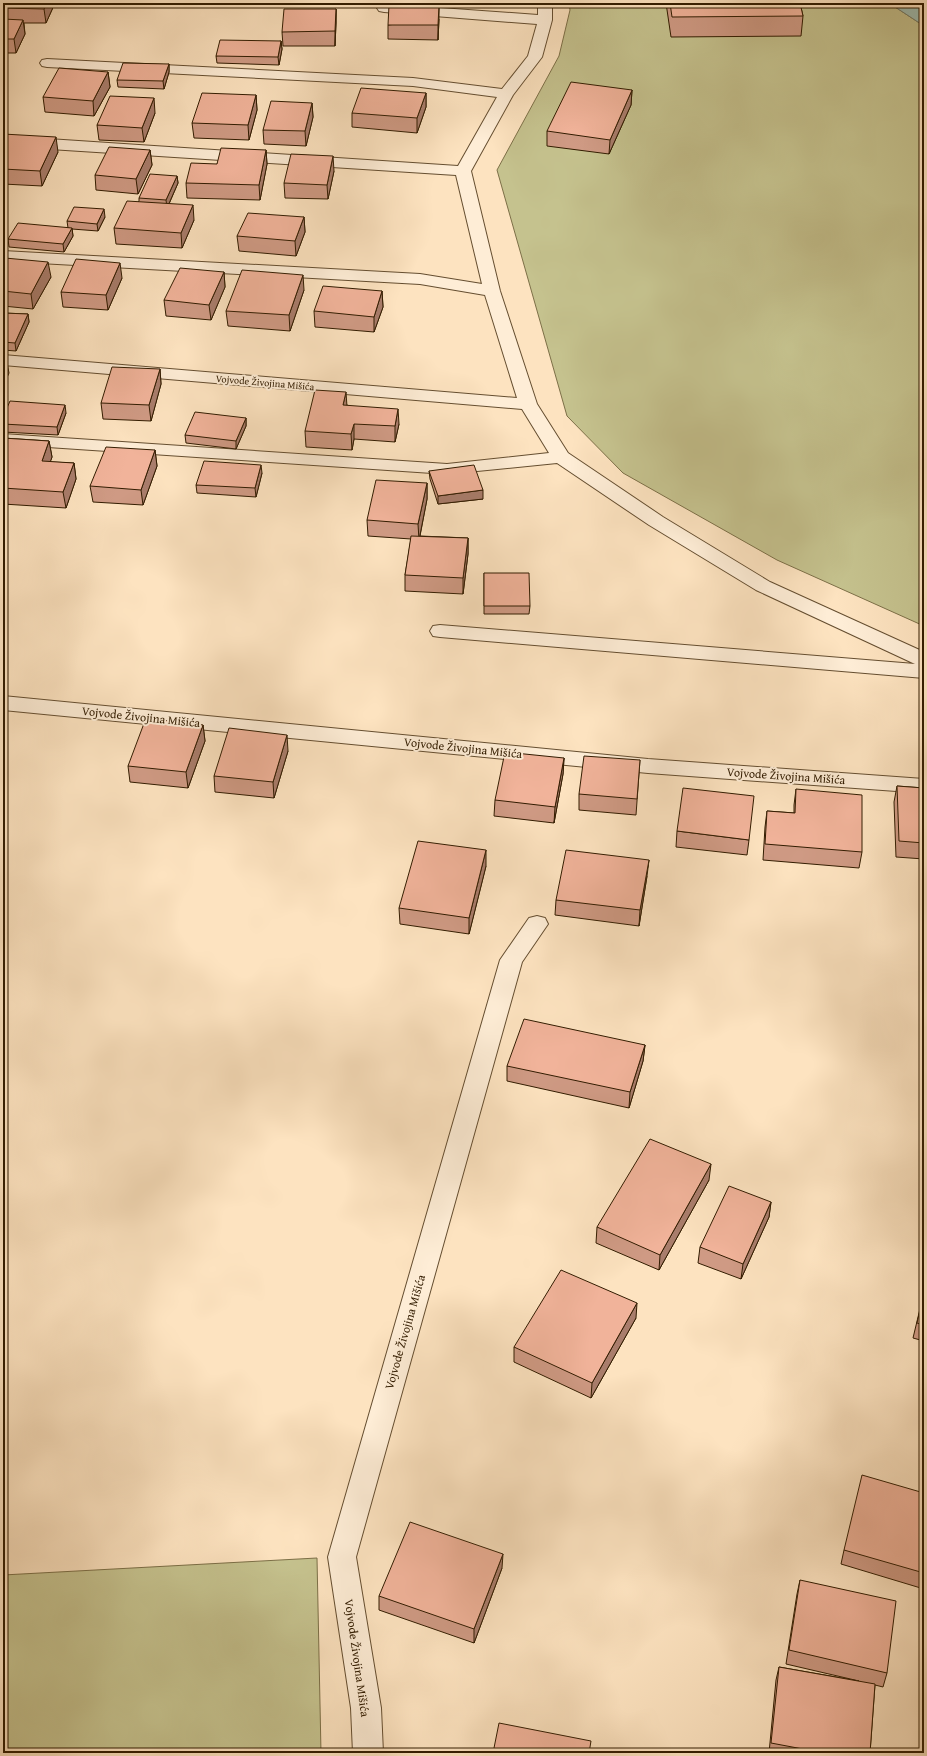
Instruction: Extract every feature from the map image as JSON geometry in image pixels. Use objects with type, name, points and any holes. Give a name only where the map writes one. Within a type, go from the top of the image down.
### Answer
[{"type":"street","points":[[384,8],[545,11],[535,57],[506,94],[463,171],[492,291],[528,404],[561,458],[656,521],[763,586],[924,660]]},
{"type":"street","points":[[47,63],[413,82],[506,94]]},
{"type":"street","points":[[3,141],[463,171]]},
{"type":"street","points":[[3,256],[420,279],[492,291]]},
{"type":"street","name":"Vojvode Živojina Mišića","points":[[3,360],[528,404]]},
{"type":"street","points":[[3,439],[447,469],[561,458]]},
{"type":"street","points":[[440,631],[924,671]]},
{"type":"street","name":"Vojvode Živojina Mišića","points":[[3,703],[648,766],[924,786]]},
{"type":"street","name":"Vojvode Živojina Mišića","points":[[368,1753],[366,1708],[342,1557],[511,960],[537,924]]},
{"type":"shaded area","points":[[569,3],[889,3],[924,26],[924,626],[777,560],[623,473],[567,416],[497,170],[559,56],[570,10]]},
{"type":"shaded area","points":[[317,1558],[321,1753],[3,1753],[3,1575]]},
{"type":"water","points":[[889,3],[924,3],[924,26]]},
{"type":"building","points":[[3,3],[47,3],[44,9],[3,8]]},
{"type":"building","points":[[670,3],[800,3],[803,16],[672,17]]},
{"type":"building","points":[[389,5],[439,5],[438,25],[388,25]]},
{"type":"building","points":[[284,9],[336,9],[335,31],[282,32]]},
{"type":"building","points":[[3,19],[23,20],[14,39],[3,39]]},
{"type":"building","points":[[220,40],[281,41],[278,57],[216,56]]},
{"type":"building","points":[[123,63],[169,64],[163,81],[117,80]]},
{"type":"building","points":[[59,68],[108,72],[93,101],[43,97]]},
{"type":"building","points":[[571,82],[632,90],[610,140],[547,131]]},
{"type":"building","points":[[361,88],[426,93],[417,118],[352,113]]},
{"type":"building","points":[[202,93],[256,95],[248,125],[192,123]]},
{"type":"building","points":[[110,96],[154,98],[142,128],[97,125]]},
{"type":"building","points":[[271,101],[312,103],[305,131],[263,130]]},
{"type":"building","points":[[3,134],[56,137],[40,171],[3,169]]},
{"type":"building","points":[[109,147],[150,150],[136,179],[95,175]]},
{"type":"building","points":[[221,148],[266,150],[259,185],[186,183],[191,163],[217,164]]},
{"type":"building","points":[[291,154],[333,156],[327,185],[284,183]]},
{"type":"building","points":[[150,174],[177,176],[166,200],[139,198]]},
{"type":"building","points":[[127,201],[193,205],[181,233],[114,228]]},
{"type":"building","points":[[74,207],[104,209],[97,224],[67,221]]},
{"type":"building","points":[[248,213],[304,217],[295,241],[237,236]]},
{"type":"building","points":[[18,223],[72,228],[63,244],[8,239]]},
{"type":"building","points":[[5,258],[48,262],[31,294],[3,291],[3,261]]},
{"type":"building","points":[[76,259],[120,263],[106,295],[61,292]]},
{"type":"building","points":[[180,268],[224,272],[209,305],[164,300]]},
{"type":"building","points":[[242,270],[303,275],[289,315],[226,311]]},
{"type":"building","points":[[323,286],[382,291],[374,317],[314,311]]},
{"type":"building","points":[[3,313],[28,314],[15,343],[3,342]]},
{"type":"building","points":[[3,358],[6,358],[3,366]]},
{"type":"building","points":[[112,367],[160,369],[149,405],[101,403]]},
{"type":"building","points":[[315,390],[346,392],[343,405],[398,409],[395,426],[354,424],[351,434],[305,431]]},
{"type":"building","points":[[10,401],[65,405],[57,427],[3,424],[3,417]]},
{"type":"building","points":[[195,412],[246,418],[236,441],[185,435]]},
{"type":"building","points":[[3,438],[49,441],[42,461],[74,463],[63,492],[3,488]]},
{"type":"building","points":[[106,447],[155,450],[141,490],[90,486]]},
{"type":"building","points":[[204,461],[261,465],[255,488],[196,485]]},
{"type":"building","points":[[474,465],[483,490],[438,496],[429,471]]},
{"type":"building","points":[[376,480],[427,483],[418,524],[367,520]]},
{"type":"building","points":[[411,536],[468,538],[463,578],[405,575]]},
{"type":"building","points":[[484,573],[529,573],[530,606],[484,606]]},
{"type":"building","points":[[146,718],[203,725],[186,772],[128,766]]},
{"type":"building","points":[[229,728],[287,735],[273,782],[214,776]]},
{"type":"building","points":[[505,752],[564,758],[555,807],[495,800]]},
{"type":"building","points":[[584,756],[640,760],[637,799],[579,794]]},
{"type":"building","points":[[897,786],[924,788],[924,843],[899,841]]},
{"type":"building","points":[[683,788],[754,796],[749,840],[677,831]]},
{"type":"building","points":[[796,789],[862,795],[862,852],[765,844],[767,811],[795,813]]},
{"type":"building","points":[[418,841],[486,850],[469,918],[399,908]]},
{"type":"building","points":[[566,850],[649,860],[640,910],[556,900]]},
{"type":"building","points":[[524,1019],[645,1045],[630,1092],[507,1066]]},
{"type":"building","points":[[650,1139],[711,1164],[660,1255],[597,1227]]},
{"type":"building","points":[[729,1186],[771,1202],[743,1264],[700,1247]]},
{"type":"building","points":[[561,1270],[637,1303],[592,1383],[514,1347]]},
{"type":"building","points":[[924,1293],[924,1325],[917,1323]]},
{"type":"building","points":[[862,1475],[924,1493],[924,1573],[844,1550]]},
{"type":"building","points":[[410,1522],[503,1554],[474,1629],[379,1596]]},
{"type":"building","points":[[800,1580],[896,1601],[887,1673],[789,1650]]},
{"type":"building","points":[[779,1667],[875,1684],[870,1753],[824,1753],[771,1743]]},
{"type":"building","points":[[499,1723],[591,1741],[589,1753],[493,1753]]}]
